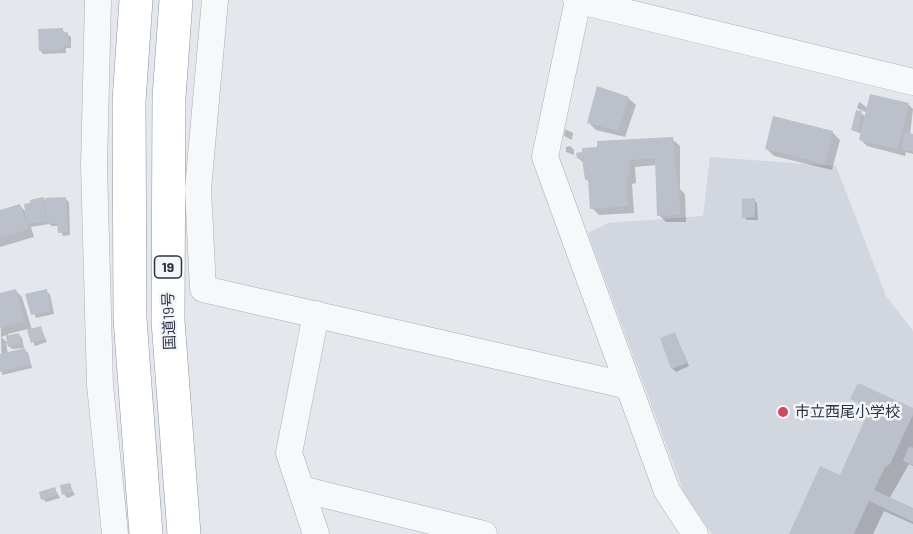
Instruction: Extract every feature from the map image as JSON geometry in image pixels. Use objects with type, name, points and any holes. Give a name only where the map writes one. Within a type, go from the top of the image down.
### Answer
[{"type":"highway","points":[[136,0],[129,101],[130,319],[146,534]]},
{"type":"highway","name":"国道19号","points":[[176,0],[169,97],[168,321],[184,534]]},
{"type":"street","points":[[98,0],[94,166],[100,385],[115,534]]},
{"type":"street","points":[[215,0],[198,189],[203,289],[629,386]]},
{"type":"street","points":[[695,534],[667,491],[545,157],[577,0],[913,82]]},
{"type":"street","points":[[316,314],[289,453],[316,534]]},
{"type":"street","points":[[301,489],[484,534]]},
{"type":"shaded area","name":"市立西尾小学校","points":[[710,157],[836,166],[886,296],[913,331],[913,534],[712,534],[684,493],[588,233],[608,223],[703,216]]},
{"type":"building","points":[[63,28],[63,33],[68,32],[69,46],[64,46],[63,50],[39,51],[38,29]]},
{"type":"building","points":[[597,86],[629,97],[618,131],[587,123]]},
{"type":"building","points":[[870,94],[909,103],[898,149],[859,140]]},
{"type":"building","points":[[856,110],[862,111],[857,132],[851,130]]},
{"type":"building","points":[[773,116],[833,131],[825,164],[765,149]]},
{"type":"building","points":[[905,132],[913,134],[913,152],[901,149]]},
{"type":"building","points":[[673,137],[677,185],[670,186],[679,185],[680,215],[657,216],[655,158],[629,160],[630,176],[626,177],[628,206],[590,209],[588,179],[585,180],[582,158],[577,158],[576,153],[582,152],[582,148],[597,147],[597,141]]},
{"type":"building","points":[[44,197],[46,221],[27,224],[24,204]]},
{"type":"building","points":[[66,197],[68,232],[58,233],[57,223],[47,224],[45,198]]},
{"type":"building","points":[[755,198],[755,217],[742,218],[742,199]]},
{"type":"building","points":[[20,204],[28,229],[0,238],[0,210]]},
{"type":"building","points":[[16,289],[25,321],[0,328],[0,293]]},
{"type":"building","points":[[47,289],[51,311],[31,315],[25,294]]},
{"type":"building","points":[[41,326],[45,339],[31,343],[27,330]]},
{"type":"building","points":[[675,332],[687,363],[671,369],[660,338]]},
{"type":"building","points":[[19,333],[21,344],[8,347],[6,336]]},
{"type":"building","points":[[25,348],[30,365],[0,372],[0,354]]},
{"type":"building","points":[[858,383],[913,408],[913,415],[890,464],[885,467],[874,490],[913,508],[913,522],[869,501],[854,534],[789,534],[820,466],[840,475],[870,408],[850,399]]},
{"type":"building","points":[[909,446],[913,448],[913,465],[903,461]]},
{"type":"building","points":[[70,483],[73,492],[62,495],[60,485]]},
{"type":"building","points":[[55,487],[57,495],[41,500],[39,492]]},
{"type":"place","name":"市立西尾小学校","points":[[783,412]]}]
